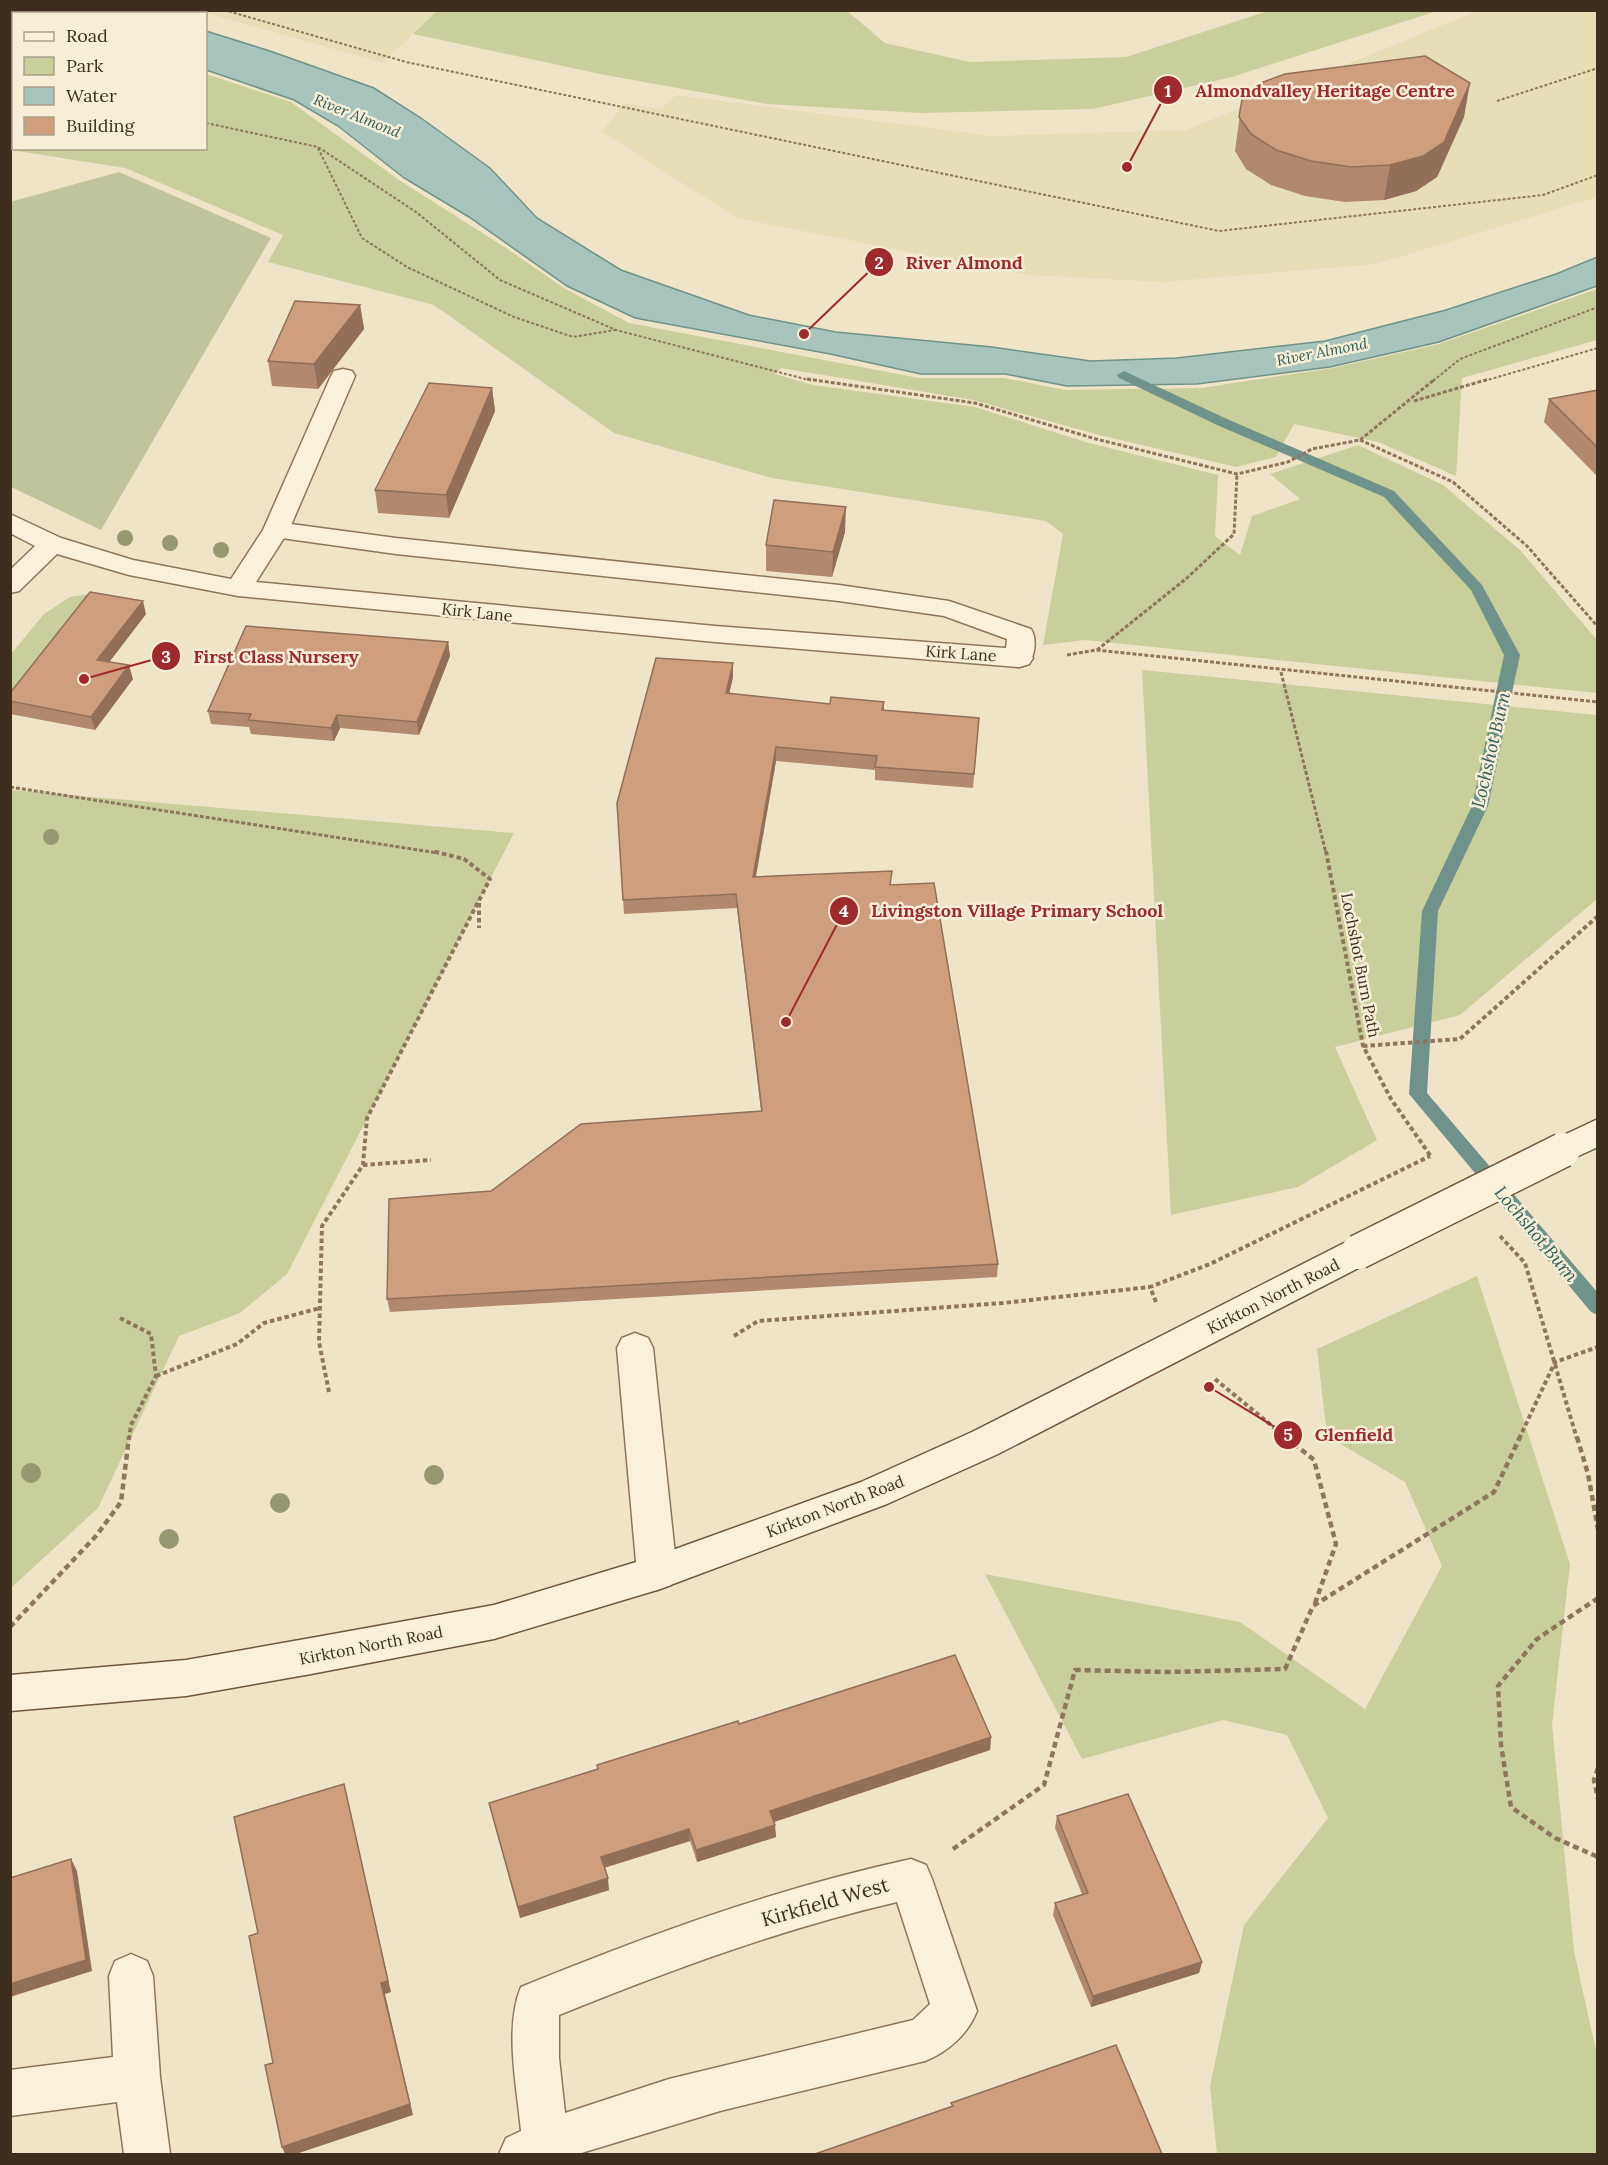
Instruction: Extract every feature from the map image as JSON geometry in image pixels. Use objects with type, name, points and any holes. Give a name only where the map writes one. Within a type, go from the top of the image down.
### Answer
[{"type":"street","points":[[238,588],[276,530],[343,376]]},
{"type":"street","name":"Kirk Lane","points":[[10,522],[52,544],[129,567],[238,588],[703,633],[1018,658],[1021,634],[949,609],[838,593],[396,546],[276,530]]},
{"type":"street","points":[[10,585],[52,544]]},
{"type":"street","name":"Kirkton North Road","points":[[10,1693],[186,1678],[334,1652],[494,1622],[657,1573],[874,1493],[985,1443],[1598,1131]]},
{"type":"street","points":[[635,1348],[657,1573]]},
{"type":"street","name":"Kirkfield West","points":[[911,1879],[956,2011],[925,2039],[663,2105],[534,2149],[537,2002],[651,1956],[845,1892],[911,1879]]},
{"type":"street","points":[[131,1976],[136,2077],[147,2154]]},
{"type":"street","points":[[10,2093],[136,2077]]},
{"type":"path","points":[[224,10],[406,62],[1219,231],[1543,195],[1598,175]]},
{"type":"path","points":[[1497,101],[1598,68]]},
{"type":"path","points":[[207,123],[318,147],[416,212],[500,280],[616,330],[813,381],[975,403],[1096,439],[1237,474],[1288,462],[1312,449],[1360,440],[1410,402],[1460,359],[1598,307]]},
{"type":"path","points":[[318,147],[362,238],[407,267],[514,317],[573,337],[616,330]]},
{"type":"path","points":[[1410,402],[1598,348]]},
{"type":"path","points":[[1360,440],[1453,482],[1527,546],[1598,627]]},
{"type":"path","points":[[1096,650],[1187,578],[1234,534],[1237,474]]},
{"type":"path","points":[[1018,658],[1059,656],[1096,650],[1281,672],[1471,688],[1598,702]]},
{"type":"path","name":"Lochshot Burn Path","points":[[1281,672],[1325,845],[1363,1046],[1391,1099],[1438,1165]]},
{"type":"path","points":[[10,787],[429,851],[464,859],[490,879],[367,1118],[363,1166],[322,1226],[319,1342],[329,1392]]},
{"type":"path","points":[[478,902],[479,928]]},
{"type":"path","points":[[1363,1046],[1460,1039],[1598,916]]},
{"type":"path","points":[[734,1336],[758,1321],[964,1308],[1150,1287],[1210,1264],[1430,1156]]},
{"type":"path","points":[[363,1166],[431,1160]]},
{"type":"path","points":[[1493,1228],[1525,1263],[1588,1474],[1598,1529]]},
{"type":"path","points":[[911,1879],[1044,1785],[1075,1670],[1169,1672],[1285,1669],[1313,1606],[1336,1544],[1314,1460],[1175,1347],[1150,1287]]},
{"type":"path","points":[[156,1376],[237,1344],[264,1323],[320,1308]]},
{"type":"path","points":[[10,1627],[96,1536],[121,1502],[130,1425],[156,1376],[151,1334],[120,1318]]},
{"type":"path","points":[[1313,1606],[1494,1492],[1555,1362],[1598,1347]]},
{"type":"path","points":[[1598,1598],[1537,1638],[1498,1686],[1501,1745],[1511,1807],[1555,1838],[1598,1857]]},
{"type":"path","points":[[1598,1768],[1594,1780],[1598,1799]]},
{"type":"shaded area","points":[[199,11],[437,11],[383,63]]},
{"type":"shaded area","points":[[1477,11],[1597,11],[1597,197],[1376,264],[1164,282],[1027,275],[737,218],[602,132],[624,103],[661,109],[676,95],[992,136],[1186,130]]},
{"type":"green space","points":[[438,10],[847,11],[885,43],[970,62],[1126,57],[1268,11],[1437,11],[1232,77],[1093,109],[921,113],[767,104],[605,75],[413,34]]},
{"type":"green space","points":[[207,74],[291,102],[399,180],[564,288],[629,323],[919,378],[1004,378],[1065,390],[1201,388],[1333,368],[1439,344],[1597,289],[1597,340],[1462,378],[1456,476],[1378,442],[1294,424],[1276,457],[1236,467],[1099,435],[973,400],[781,368],[775,374],[813,385],[975,407],[1089,443],[1218,475],[1215,536],[1240,555],[1252,516],[1300,499],[1270,474],[1358,445],[1443,485],[1520,550],[1597,640],[1597,693],[1085,640],[1043,645],[1063,534],[1046,521],[772,478],[614,433],[434,305],[268,262],[283,235],[125,168],[11,150],[11,91],[12,150],[207,150]]},
{"type":"green space","points":[[119,172],[271,238],[101,530],[11,487],[10,202]]},
{"type":"green space","points":[[97,593],[11,703],[11,654],[44,614],[70,597]]},
{"type":"green space","points":[[1142,670],[1597,715],[1597,899],[1460,1015],[1335,1047],[1377,1140],[1298,1187],[1171,1215]]},
{"type":"green space","points":[[11,790],[514,833],[287,1274],[240,1313],[179,1336],[98,1508],[11,1588]]},
{"type":"green space","points":[[1477,1276],[1570,1564],[1552,1725],[1574,1951],[1597,2055],[1597,2154],[1217,2154],[1210,2086],[1244,1925],[1328,1818],[1287,1735],[1223,1720],[1082,1759],[985,1574],[1240,1622],[1365,1709],[1442,1566],[1405,1482],[1327,1436],[1317,1349]]},
{"type":"water","points":[[118,10],[127,12],[12,12],[11,28],[11,11]]},
{"type":"water","points":[[207,31],[374,88],[421,118],[490,168],[537,218],[621,270],[749,315],[836,332],[992,347],[1091,361],[1177,358],[1325,341],[1446,310],[1556,274],[1597,257],[1597,286],[1439,342],[1330,367],[1197,384],[1067,386],[1005,374],[921,374],[830,354],[635,318],[567,286],[469,217],[404,178],[338,126],[294,100],[207,70]]},
{"type":"building","points":[[1425,56],[1470,83],[1444,142],[1423,156],[1390,165],[1351,167],[1311,161],[1276,150],[1251,134],[1239,117],[1242,99],[1258,84],[1285,74]]},
{"type":"building","points":[[295,301],[360,305],[314,364],[268,361]]},
{"type":"building","points":[[429,383],[492,388],[446,495],[375,490]]},
{"type":"building","points":[[1598,390],[1598,448],[1549,399]]},
{"type":"building","points":[[774,500],[846,507],[833,552],[766,545]]},
{"type":"building","points":[[90,592],[143,601],[97,660],[129,665],[91,717],[10,701],[10,693]]},
{"type":"building","points":[[246,626],[448,642],[417,722],[337,715],[331,728],[248,720],[251,714],[208,711]]},
{"type":"building","points":[[656,658],[733,663],[726,693],[830,704],[831,697],[884,702],[882,710],[979,718],[974,774],[875,767],[877,756],[776,747],[753,877],[892,871],[890,885],[934,883],[998,1264],[387,1299],[389,1199],[491,1191],[581,1124],[762,1111],[736,894],[623,900],[617,803]]},
{"type":"building","points":[[955,1655],[991,1737],[770,1811],[775,1825],[696,1850],[689,1829],[601,1857],[608,1878],[518,1907],[489,1803],[598,1769],[597,1765],[738,1721],[739,1724]]},
{"type":"building","points":[[344,1784],[388,1981],[381,1983],[410,2104],[282,2147],[265,2065],[273,2063],[249,1936],[258,1933],[234,1817]]},
{"type":"building","points":[[1128,1794],[1202,1962],[1093,1996],[1055,1903],[1088,1893],[1057,1816]]},
{"type":"building","points":[[71,1859],[86,1960],[10,1984],[10,1878]]},
{"type":"building","points":[[1116,2045],[1162,2154],[815,2154],[953,2106],[951,2103]]},
{"type":"waterway","name":"Lochshot Burn","points":[[1124,375],[1222,422],[1389,494],[1477,588],[1512,655],[1480,806],[1430,911],[1418,1094],[1598,1307]]},
{"type":"place","name":"Almondvalley Heritage Centre","points":[[1127,167]]},
{"type":"place","name":"River Almond","points":[[804,334]]},
{"type":"place","name":"First Class Nursery","points":[[84,679]]},
{"type":"place","name":"Livingston Village Primary School","points":[[786,1022]]},
{"type":"place","name":"Glenfield","points":[[1209,1387]]}]
